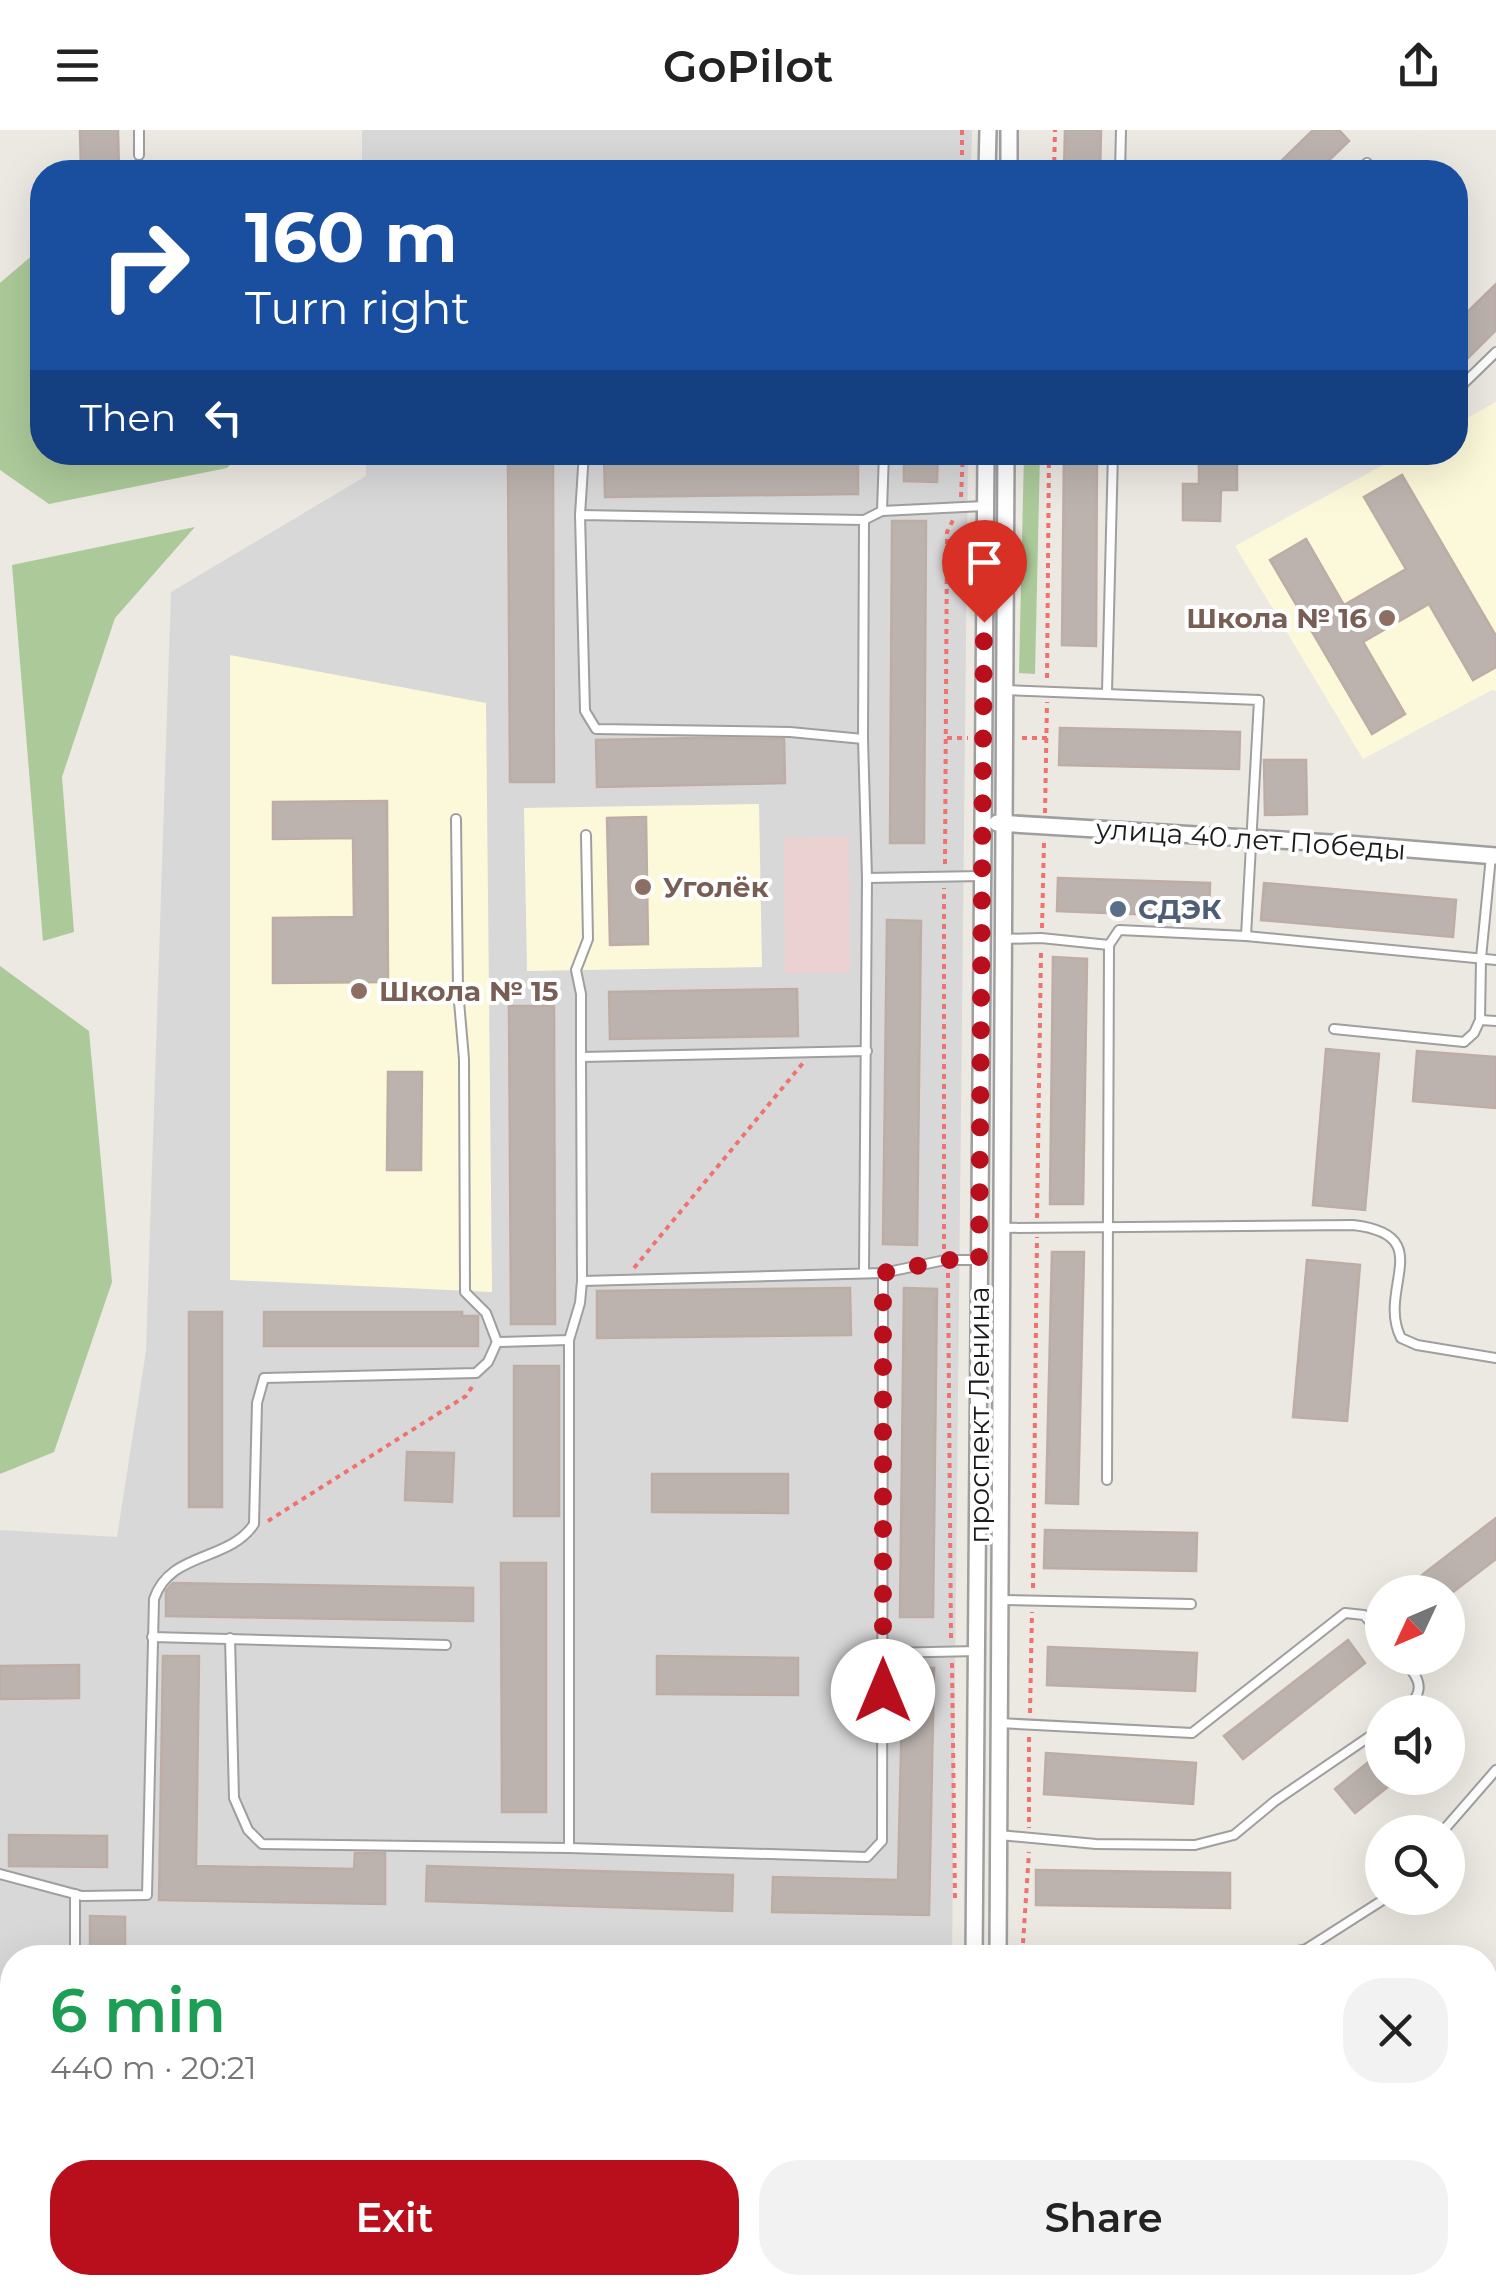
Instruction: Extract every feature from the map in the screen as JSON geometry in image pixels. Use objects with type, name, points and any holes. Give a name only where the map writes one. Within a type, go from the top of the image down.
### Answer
[{"type":"street","points":[[987,160],[988,130]]},
{"type":"street","points":[[1008,160],[1009,130]]},
{"type":"street","name":"проспект Ленина","points":[[974,1945],[986,465]]},
{"type":"street","name":"проспект Ленина","points":[[998,1945],[1006,465]]},
{"type":"street","name":"улица 40 лет Победы","points":[[983,822],[1493,856]]},
{"type":"lane","points":[[139,130],[139,155]]},
{"type":"lane","points":[[1121,160],[1122,130]]},
{"type":"lane","points":[[1468,379],[1496,352]]},
{"type":"lane","points":[[583,465],[580,516],[585,711],[596,729],[790,732],[863,740]]},
{"type":"lane","points":[[882,510],[884,465]]},
{"type":"lane","points":[[1107,692],[1114,465]]},
{"type":"lane","points":[[580,516],[864,520],[882,510],[985,506]]},
{"type":"lane","points":[[864,520],[864,1273]]},
{"type":"lane","points":[[1005,690],[1259,700],[1246,936]]},
{"type":"lane","points":[[0,1874],[75,1894],[147,1895],[154,1599],[160,1582],[186,1563],[236,1542],[254,1524],[256,1403],[264,1378],[476,1373],[488,1362],[497,1342],[486,1312],[465,1292],[464,1059],[458,990],[456,819]]},
{"type":"lane","points":[[568,1848],[569,1340],[582,1280],[581,994],[576,970],[588,939],[586,834]]},
{"type":"lane","points":[[1334,1029],[1464,1042],[1474,1033],[1480,1020],[1481,958],[1493,856]]},
{"type":"lane","points":[[867,878],[982,876]]},
{"type":"lane","points":[[1107,1480],[1109,944],[1119,930],[1246,936],[1496,960]]},
{"type":"lane","points":[[1004,939],[1109,944]]},
{"type":"lane","points":[[1480,1020],[1496,1021]]},
{"type":"lane","points":[[581,1057],[866,1051]]},
{"type":"lane","points":[[1002,1228],[1377,1228],[1393,1236],[1401,1250],[1393,1324],[1401,1338],[1417,1345],[1496,1358]]},
{"type":"lane","points":[[582,1280],[883,1273],[945,1260],[979,1260]]},
{"type":"lane","points":[[230,1638],[234,1798],[248,1830],[262,1844],[867,1856],[876,1851],[882,1842],[883,1273]]},
{"type":"lane","points":[[497,1342],[569,1340]]},
{"type":"lane","points":[[1000,1600],[1191,1604]]},
{"type":"lane","points":[[1000,1723],[1192,1733],[1345,1613],[1357,1612],[1365,1617]]},
{"type":"lane","points":[[152,1637],[446,1645]]},
{"type":"lane","points":[[884,1653],[978,1652]]},
{"type":"lane","points":[[999,1835],[1096,1844],[1195,1846],[1234,1835],[1365,1740]]},
{"type":"lane","points":[[1457,1815],[1496,1770]]},
{"type":"lane","points":[[75,1894],[75,1945]]},
{"type":"lane","points":[[1311,1945],[1365,1911]]},
{"type":"path","points":[[962,130],[962,160]]},
{"type":"path","points":[[1054,160],[1055,130]]},
{"type":"path","points":[[1023,1943],[1030,1838],[1049,465]]},
{"type":"path","points":[[947,532],[942,922],[945,1260],[950,1284],[955,1898]]},
{"type":"path","points":[[625,1278],[812,1052]]},
{"type":"path","points":[[247,1534],[466,1396],[476,1373]]},
{"type":"shaded area","points":[[362,130],[972,130],[971,160],[362,160]]},
{"type":"shaded area","name":"Школа № 16","points":[[1496,402],[1496,691],[1363,759],[1235,546],[1383,465],[1468,465],[1468,418]]},
{"type":"shaded area","points":[[366,465],[968,465],[952,1945],[0,1945],[0,1530],[117,1537],[146,1351],[171,592],[366,476]]},
{"type":"shaded area","name":"Школа № 15","points":[[230,655],[486,703],[492,1292],[230,1280]]},
{"type":"shaded area","name":"Уголёк","points":[[759,804],[762,967],[527,971],[524,808]]},
{"type":"shaded area","points":[[849,837],[850,972],[785,973],[784,838]]},
{"type":"green space","points":[[30,257],[30,465],[230,465],[49,504],[0,470],[0,283]]},
{"type":"green space","points":[[1024,465],[1040,465],[1035,674],[1019,673]]},
{"type":"green space","points":[[195,527],[115,618],[62,777],[74,932],[43,941],[12,565]]},
{"type":"green space","points":[[0,966],[89,1031],[112,1282],[54,1452],[0,1474]]},
{"type":"building","points":[[80,130],[118,130],[119,160],[81,160]]},
{"type":"building","points":[[1065,130],[1101,130],[1100,160],[1064,160]]},
{"type":"building","points":[[1313,130],[1339,130],[1349,141],[1329,160],[1282,160]]},
{"type":"building","points":[[1496,284],[1496,330],[1468,358],[1468,311]]},
{"type":"building","points":[[508,465],[553,465],[554,782],[510,782]]},
{"type":"building","points":[[604,465],[858,465],[858,494],[605,497]]},
{"type":"building","points":[[904,465],[938,465],[937,482],[904,481]]},
{"type":"building","points":[[1064,465],[1097,465],[1096,646],[1062,645]]},
{"type":"building","points":[[1199,465],[1237,465],[1237,490],[1221,490],[1220,521],[1183,520],[1183,484],[1199,484]]},
{"type":"building","points":[[1402,475],[1496,636],[1496,667],[1473,680],[1429,604],[1363,642],[1405,714],[1372,734],[1270,560],[1306,539],[1344,605],[1406,569],[1364,497]]},
{"type":"building","points":[[892,521],[926,521],[924,843],[890,843]]},
{"type":"building","points":[[1060,728],[1240,732],[1239,769],[1059,765]]},
{"type":"building","points":[[784,739],[785,783],[597,787],[596,740]]},
{"type":"building","points":[[1264,760],[1306,760],[1307,814],[1265,815]]},
{"type":"building","points":[[387,801],[388,982],[273,983],[273,918],[354,917],[353,838],[273,839],[273,802]]},
{"type":"building","points":[[646,817],[648,944],[610,945],[607,818]]},
{"type":"building","points":[[1058,878],[1210,883],[1209,917],[1057,911]]},
{"type":"building","points":[[1264,883],[1456,900],[1453,937],[1261,920]]},
{"type":"building","points":[[887,920],[921,921],[917,1245],[883,1244]]},
{"type":"building","points":[[1053,957],[1087,959],[1083,1204],[1050,1204]]},
{"type":"building","points":[[797,989],[798,1036],[610,1039],[609,992]]},
{"type":"building","points":[[509,1006],[554,1006],[555,1324],[511,1324]]},
{"type":"building","points":[[1326,1049],[1379,1054],[1365,1210],[1313,1205]]},
{"type":"building","points":[[1417,1051],[1496,1057],[1496,1108],[1413,1101]]},
{"type":"building","points":[[388,1072],[422,1072],[421,1170],[387,1170]]},
{"type":"building","points":[[1052,1252],[1084,1252],[1078,1504],[1046,1503]]},
{"type":"building","points":[[1307,1260],[1360,1265],[1347,1421],[1293,1417]]},
{"type":"building","points":[[850,1288],[851,1335],[597,1338],[597,1291]]},
{"type":"building","points":[[904,1288],[937,1289],[933,1617],[900,1617]]},
{"type":"building","points":[[189,1312],[222,1312],[222,1507],[189,1507]]},
{"type":"building","points":[[264,1312],[462,1312],[462,1316],[478,1316],[478,1346],[264,1346]]},
{"type":"building","points":[[514,1366],[559,1366],[559,1516],[514,1516]]},
{"type":"building","points":[[407,1452],[454,1453],[452,1502],[405,1500]]},
{"type":"building","points":[[652,1474],[788,1474],[788,1513],[652,1512]]},
{"type":"building","points":[[1496,1518],[1496,1559],[1465,1583],[1465,1575],[1422,1575]]},
{"type":"building","points":[[1045,1530],[1197,1533],[1196,1571],[1044,1568]]},
{"type":"building","points":[[501,1563],[546,1563],[546,1812],[502,1812]]},
{"type":"building","points":[[173,1583],[473,1588],[473,1621],[166,1616],[166,1591]]},
{"type":"building","points":[[1348,1640],[1365,1663],[1243,1759],[1224,1736]]},
{"type":"building","points":[[1048,1647],[1197,1653],[1195,1691],[1047,1685]]},
{"type":"building","points":[[163,1656],[199,1656],[196,1866],[354,1869],[355,1853],[385,1853],[385,1904],[159,1900]]},
{"type":"building","points":[[657,1656],[798,1658],[798,1695],[657,1694]]},
{"type":"building","points":[[79,1665],[79,1698],[0,1699],[0,1666]]},
{"type":"building","points":[[903,1667],[934,1668],[929,1915],[772,1912],[773,1877],[898,1880]]},
{"type":"building","points":[[1046,1753],[1196,1763],[1193,1804],[1044,1794]]},
{"type":"building","points":[[1365,1765],[1365,1795],[1378,1795],[1355,1813],[1335,1789]]},
{"type":"building","points":[[9,1835],[107,1836],[107,1867],[9,1866]]},
{"type":"building","points":[[427,1866],[733,1875],[732,1911],[426,1901]]},
{"type":"building","points":[[1036,1870],[1230,1873],[1230,1908],[1036,1905]]},
{"type":"building","points":[[90,1916],[125,1917],[125,1945],[90,1945]]},
{"type":"place","name":"Школа № 16","points":[[1387,618]]},
{"type":"place","name":"Уголёк","points":[[643,887]]},
{"type":"place","name":"СДЭК","points":[[1118,909]]},
{"type":"place","name":"Школа № 15","points":[[359,991]]},
{"type":"route","points":[[883,1691],[883,1273],[945,1260],[979,1260],[984,622]]}]
